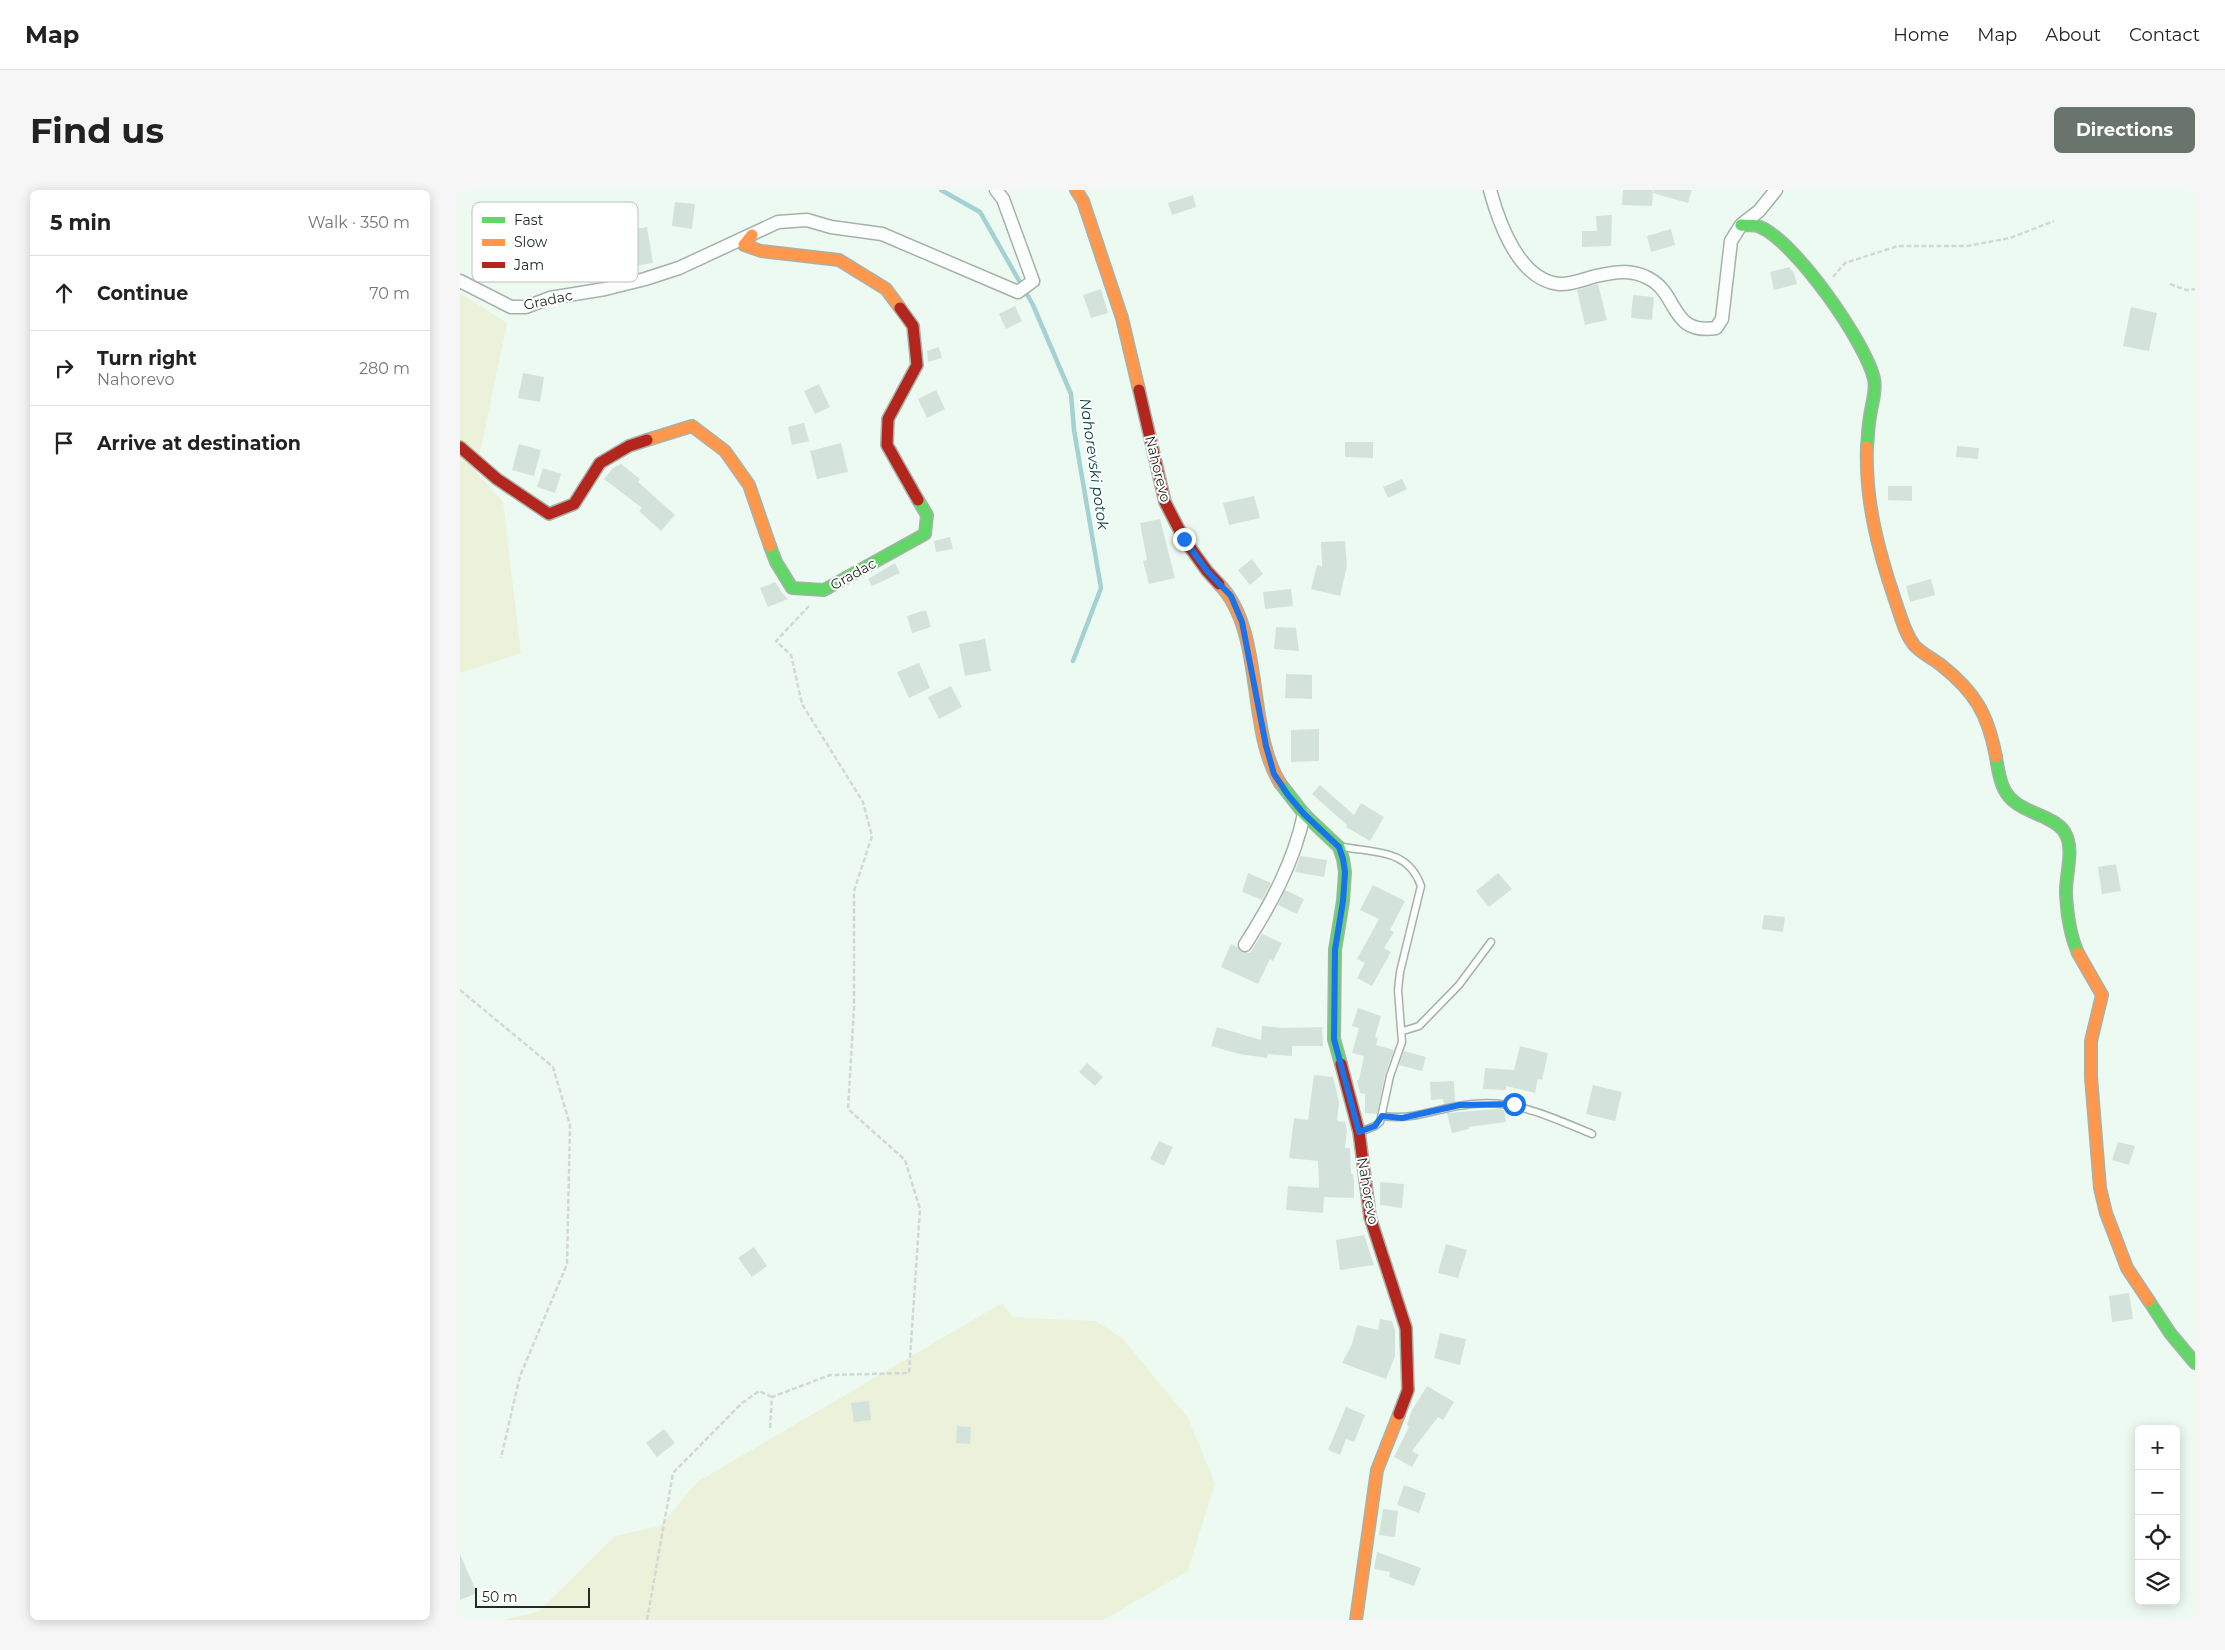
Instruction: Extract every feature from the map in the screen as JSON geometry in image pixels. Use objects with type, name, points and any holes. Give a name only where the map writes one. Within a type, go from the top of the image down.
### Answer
[{"type":"street","name":"Gradac","points":[[638,281],[680,268],[778,222],[807,220],[831,227],[882,234],[1018,292],[1033,281],[1004,199],[996,190]]},
{"type":"street","name":"Nahorevo","points":[[1076,190],[1083,201],[1122,318],[1165,502],[1184,539],[1207,571],[1231,596],[1242,622],[1266,746],[1274,774],[1304,814],[1339,847],[1345,872],[1343,901],[1335,950],[1334,1039],[1359,1132],[1370,1217],[1406,1328],[1408,1390],[1377,1470],[1356,1620]]},
{"type":"street","points":[[1490,190],[1510,243],[1526,268],[1545,280],[1560,284],[1620,271],[1636,273],[1650,279],[1661,288],[1681,319],[1693,328],[1716,328],[1722,319],[1731,241],[1740,226],[1759,211],[1776,190]]},
{"type":"street","points":[[1740,226],[1760,226],[1780,241],[1813,275],[1871,364],[1875,382],[1870,409],[1865,460],[1869,513],[1883,563],[1907,633],[1914,645],[1967,688],[1980,704],[1991,733],[2003,789],[2013,802],[2054,823],[2066,833],[2070,845],[2066,871],[2066,895],[2071,933],[2077,953],[2091,978],[2100,988],[2102,995],[2091,1041],[2091,1077],[2100,1188],[2106,1213],[2127,1268],[2170,1333],[2195,1363]]},
{"type":"street","name":"Gradac","points":[[460,447],[497,479],[549,514],[574,504],[600,463],[629,446],[692,426],[726,452],[750,485],[776,562],[792,588],[824,590],[924,534],[927,515],[887,445],[888,419],[917,365],[913,326],[886,289],[839,260],[761,251],[744,245],[752,235]]},
{"type":"street","name":"Gradac","points":[[460,281],[511,307],[526,306],[550,298],[605,289],[633,282]]},
{"type":"street","points":[[1245,945],[1264,915],[1288,868],[1295,851],[1304,814]]},
{"type":"lane","points":[[1339,847],[1396,856],[1408,863],[1417,873],[1421,886],[1400,972],[1398,990],[1403,1031],[1402,1042],[1383,1103],[1382,1116],[1375,1126],[1359,1132]]},
{"type":"lane","points":[[1403,1031],[1419,1026],[1459,985],[1491,942]]},
{"type":"lane","points":[[1382,1116],[1402,1118],[1460,1105],[1514,1104],[1592,1134]]},
{"type":"path","points":[[1822,289],[1844,263],[1898,246],[1967,246],[2010,238],[2054,221]]},
{"type":"path","points":[[2170,284],[2186,290],[2195,289]]},
{"type":"path","points":[[647,1620],[673,1473],[742,1403],[759,1391],[772,1397],[830,1375],[909,1373],[920,1209],[905,1160],[848,1109],[854,1008],[854,891],[872,836],[863,802],[802,704],[791,655],[776,641],[824,590]]},
{"type":"path","points":[[460,990],[554,1067],[570,1125],[567,1264],[520,1376],[501,1458]]},
{"type":"path","points":[[770,1428],[772,1397]]},
{"type":"green space","points":[[460,293],[507,323],[476,472],[503,502],[521,653],[460,673]]},
{"type":"green space","points":[[1002,1303],[1013,1317],[1096,1321],[1123,1339],[1188,1418],[1215,1483],[1188,1571],[1103,1620],[502,1620],[538,1612],[615,1536],[660,1526],[697,1482]]},
{"type":"building","points":[[1623,190],[1653,190],[1652,206],[1622,205]]},
{"type":"building","points":[[1654,190],[1692,190],[1688,203],[1653,193]]},
{"type":"building","points":[[1193,195],[1196,207],[1172,215],[1168,203]]},
{"type":"building","points":[[675,202],[695,204],[692,229],[672,226]]},
{"type":"building","points":[[1612,215],[1611,246],[1582,247],[1582,231],[1597,231],[1596,216]]},
{"type":"building","points":[[647,227],[653,263],[638,266],[638,228]]},
{"type":"building","points":[[1671,229],[1675,245],[1651,252],[1647,236]]},
{"type":"building","points":[[1789,267],[1794,273],[1797,284],[1774,290],[1770,272]]},
{"type":"building","points":[[1598,284],[1607,320],[1585,325],[1577,290]]},
{"type":"building","points":[[1101,289],[1108,313],[1091,318],[1083,295]]},
{"type":"building","points":[[1633,295],[1654,297],[1652,320],[1631,318]]},
{"type":"building","points":[[1015,306],[1022,321],[1006,329],[999,314]]},
{"type":"building","points":[[2131,307],[2157,313],[2149,351],[2123,346]]},
{"type":"building","points":[[939,347],[942,358],[928,362],[927,351]]},
{"type":"building","points":[[523,373],[544,377],[540,402],[518,398]]},
{"type":"building","points":[[819,384],[830,407],[815,414],[804,391]]},
{"type":"building","points":[[936,390],[945,409],[927,418],[918,399]]},
{"type":"building","points":[[804,423],[809,441],[792,445],[788,427]]},
{"type":"building","points":[[1345,442],[1373,442],[1373,458],[1345,457]]},
{"type":"building","points":[[841,443],[848,472],[817,479],[810,451]]},
{"type":"building","points":[[519,444],[541,450],[534,476],[512,470]]},
{"type":"building","points":[[1957,446],[1979,448],[1978,459],[1956,457]]},
{"type":"building","points":[[621,464],[640,479],[638,482],[675,515],[661,531],[639,511],[642,508],[604,479],[613,468]]},
{"type":"building","points":[[543,468],[561,474],[555,493],[537,487]]},
{"type":"building","points":[[1402,479],[1407,489],[1388,498],[1383,487]]},
{"type":"building","points":[[1888,486],[1912,486],[1912,501],[1888,500]]},
{"type":"building","points":[[1254,496],[1260,518],[1229,525],[1223,503]]},
{"type":"building","points":[[1160,519],[1175,578],[1149,584],[1143,561],[1147,560],[1140,523]]},
{"type":"building","points":[[950,537],[953,549],[936,552],[934,541]]},
{"type":"building","points":[[1345,541],[1347,566],[1340,596],[1311,589],[1317,565],[1322,566],[1321,542]]},
{"type":"building","points":[[1252,559],[1263,574],[1250,585],[1238,570]]},
{"type":"building","points":[[895,563],[900,573],[872,586],[868,579]]},
{"type":"building","points":[[1931,579],[1935,595],[1910,602],[1906,586]]},
{"type":"building","points":[[775,582],[788,599],[768,607],[760,588]]},
{"type":"building","points":[[1291,589],[1293,606],[1265,609],[1263,592]]},
{"type":"building","points":[[926,610],[931,627],[912,633],[907,616]]},
{"type":"building","points":[[1276,627],[1296,628],[1299,651],[1274,649]]},
{"type":"building","points":[[985,639],[991,671],[965,676],[959,644]]},
{"type":"building","points":[[919,663],[930,688],[909,698],[897,672]]},
{"type":"building","points":[[1286,674],[1312,675],[1312,699],[1285,698]]},
{"type":"building","points":[[951,686],[962,707],[939,719],[928,697]]},
{"type":"building","points":[[1319,729],[1319,761],[1291,762],[1291,730]]},
{"type":"building","points":[[1320,785],[1354,815],[1361,803],[1384,817],[1370,841],[1346,827],[1347,825],[1312,794]]},
{"type":"building","points":[[1300,856],[1327,860],[1324,877],[1295,872]]},
{"type":"building","points":[[2116,864],[2121,891],[2102,894],[2098,867]]},
{"type":"building","points":[[1248,873],[1271,883],[1262,900],[1242,892]]},
{"type":"building","points":[[1498,873],[1512,889],[1489,907],[1476,891]]},
{"type":"building","points":[[1373,885],[1405,901],[1390,930],[1394,932],[1384,948],[1391,952],[1372,986],[1357,978],[1365,963],[1357,959],[1379,919],[1360,910]]},
{"type":"building","points":[[1285,890],[1304,899],[1297,914],[1278,905]]},
{"type":"building","points":[[1764,915],[1785,917],[1783,932],[1762,929]]},
{"type":"building","points":[[1262,934],[1282,943],[1273,961],[1270,959],[1258,984],[1221,967],[1231,944],[1241,952],[1250,953]]},
{"type":"building","points":[[1358,1008],[1381,1016],[1375,1037],[1378,1038],[1376,1045],[1394,1050],[1385,1075],[1377,1114],[1365,1113],[1365,1094],[1360,1093],[1357,1080],[1359,1080],[1364,1056],[1352,1053],[1359,1028],[1352,1026]]},
{"type":"building","points":[[1262,1026],[1283,1028],[1322,1027],[1323,1046],[1292,1046],[1292,1056],[1268,1054],[1267,1058],[1239,1054],[1211,1046],[1217,1027],[1261,1040]]},
{"type":"building","points":[[1520,1046],[1548,1053],[1542,1080],[1538,1079],[1535,1093],[1506,1086],[1506,1090],[1483,1089],[1485,1068],[1514,1070]]},
{"type":"building","points":[[1404,1051],[1426,1057],[1422,1071],[1399,1065]]},
{"type":"building","points":[[1087,1063],[1103,1077],[1095,1086],[1079,1072]]},
{"type":"building","points":[[1314,1075],[1333,1077],[1339,1102],[1337,1121],[1345,1122],[1347,1130],[1345,1148],[1350,1148],[1351,1174],[1353,1174],[1354,1181],[1354,1198],[1324,1197],[1323,1213],[1286,1210],[1288,1186],[1319,1188],[1318,1161],[1289,1158],[1294,1118],[1308,1120]]},
{"type":"building","points":[[1454,1081],[1455,1102],[1444,1104],[1443,1099],[1431,1100],[1430,1082]]},
{"type":"building","points":[[1593,1085],[1622,1092],[1615,1121],[1586,1114]]},
{"type":"building","points":[[1504,1110],[1506,1122],[1469,1127],[1469,1129],[1452,1133],[1447,1113]]},
{"type":"building","points":[[1159,1141],[1173,1147],[1164,1166],[1150,1159]]},
{"type":"building","points":[[2118,1142],[2135,1146],[2129,1165],[2112,1160]]},
{"type":"building","points":[[1380,1182],[1404,1184],[1402,1208],[1380,1205]]},
{"type":"building","points":[[1364,1235],[1374,1265],[1340,1270],[1336,1240]]},
{"type":"building","points":[[1446,1244],[1467,1250],[1458,1278],[1438,1273]]},
{"type":"building","points":[[754,1247],[767,1266],[752,1277],[738,1258]]},
{"type":"building","points":[[2129,1293],[2133,1319],[2112,1322],[2109,1296]]},
{"type":"building","points":[[1380,1319],[1392,1321],[1395,1330],[1395,1356],[1386,1379],[1342,1363],[1352,1344],[1357,1325],[1378,1330]]},
{"type":"building","points":[[1440,1333],[1466,1339],[1460,1365],[1434,1358]]},
{"type":"building","points":[[1427,1386],[1454,1402],[1443,1420],[1438,1417],[1412,1451],[1419,1455],[1412,1467],[1394,1457],[1409,1427],[1407,1425],[1412,1410]]},
{"type":"building","points":[[869,1401],[871,1420],[854,1422],[851,1403]]},
{"type":"building","points":[[1346,1407],[1365,1415],[1354,1442],[1346,1439],[1340,1455],[1328,1450]]},
{"type":"building","points":[[957,1426],[971,1427],[970,1444],[956,1443]]},
{"type":"building","points":[[664,1429],[675,1443],[657,1457],[646,1443]]},
{"type":"building","points":[[1404,1485],[1426,1493],[1419,1513],[1397,1505]]},
{"type":"building","points":[[1383,1509],[1398,1511],[1395,1537],[1379,1535]]},
{"type":"building","points":[[1377,1552],[1421,1568],[1414,1586],[1389,1577],[1390,1572],[1374,1569]]},
{"type":"building","points":[[460,1554],[477,1593],[460,1600]]},
{"type":"waterway","name":"Nahorevski potok","points":[[941,190],[980,212],[1033,305],[1071,394],[1074,430],[1101,588],[1073,661]]},
{"type":"traffic: fast","points":[[1741,225],[1760,227],[1775,236],[1809,272],[1844,319],[1858,342],[1875,384],[1867,447]]},
{"type":"traffic: fast","points":[[770,546],[776,562],[792,588],[824,590],[925,534],[927,515],[918,500]]},
{"type":"traffic: fast","points":[[1996,757],[2001,781],[2004,790],[2009,796],[2022,807],[2059,825],[2068,840],[2066,901],[2071,931],[2078,953]]},
{"type":"traffic: fast","points":[[1280,783],[1304,814],[1339,847],[1343,859],[1345,872],[1343,901],[1335,950],[1334,1039],[1341,1064]]},
{"type":"traffic: fast","points":[[2149,1301],[2170,1333],[2195,1363]]},
{"type":"traffic: slow","points":[[1076,190],[1083,201],[1122,318],[1139,390]]},
{"type":"traffic: slow","points":[[752,235],[744,245],[761,251],[839,260],[886,289],[900,308]]},
{"type":"traffic: slow","points":[[647,440],[692,426],[725,451],[749,485],[770,546]]},
{"type":"traffic: slow","points":[[1867,447],[1870,506],[1883,562],[1905,629],[1914,645],[1953,675],[1971,695],[1989,728],[1996,757]]},
{"type":"traffic: slow","points":[[1219,584],[1233,604],[1243,627],[1250,653],[1263,735],[1270,761],[1280,783]]},
{"type":"traffic: slow","points":[[2078,953],[2102,995],[2091,1041],[2091,1077],[2100,1188],[2106,1213],[2127,1268],[2149,1301]]},
{"type":"traffic: slow","points":[[1356,1620],[1377,1470],[1399,1414]]},
{"type":"traffic: jam","points":[[900,308],[913,326],[917,365],[888,419],[887,445],[918,500]]},
{"type":"traffic: jam","points":[[1139,390],[1165,502],[1184,539],[1219,584]]},
{"type":"traffic: jam","points":[[460,447],[497,479],[549,514],[574,504],[600,463],[629,446],[647,440]]},
{"type":"traffic: jam","points":[[1341,1064],[1359,1132],[1370,1217],[1406,1328],[1408,1390],[1399,1414]]},
{"type":"route","points":[[1184,539],[1207,571],[1231,596],[1242,622],[1266,746],[1274,774],[1304,814],[1339,847],[1343,859],[1345,872],[1343,901],[1335,950],[1334,1039],[1359,1132],[1375,1126],[1380,1122],[1382,1116],[1402,1118],[1460,1105],[1514,1104]]}]
